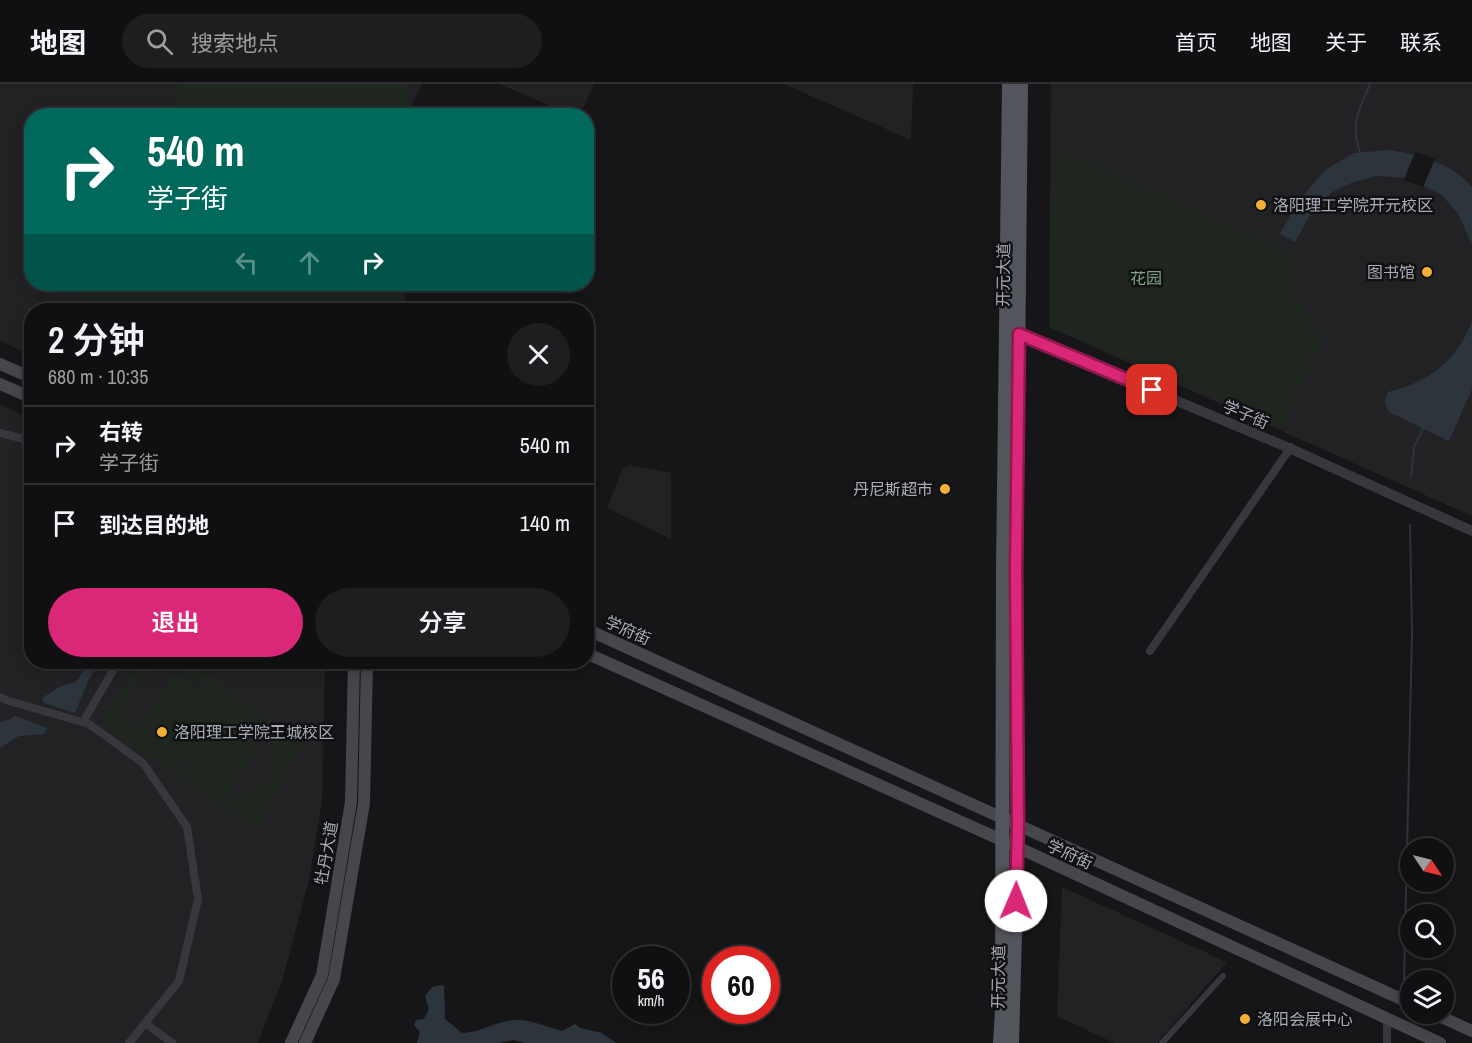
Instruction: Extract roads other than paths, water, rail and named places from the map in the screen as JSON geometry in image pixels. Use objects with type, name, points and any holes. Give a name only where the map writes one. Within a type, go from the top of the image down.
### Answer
[{"type":"main road","name":"开元大道","points":[[1009,84],[1018,824],[1012,1043]]},
{"type":"main road","name":"开元大道","points":[[1000,1043],[1012,331],[1022,84]]},
{"type":"main road","points":[[0,364],[24,374]]},
{"type":"main road","points":[[0,384],[24,394]]},
{"type":"main road","name":"学府街","points":[[594,633],[1400,998]]},
{"type":"main road","name":"学府街","points":[[594,657],[1017,847],[1440,1043]]},
{"type":"main road","name":"牡丹大道","points":[[291,1043],[322,975],[351,802],[354,669]]},
{"type":"main road","name":"牡丹大道","points":[[305,1043],[334,979],[364,803],[367,669]]},
{"type":"main road","points":[[1272,966],[1283,945]]},
{"type":"main road","points":[[1454,1023],[1472,1031]]},
{"type":"street","name":"学子街","points":[[1012,331],[1291,448],[1472,530]]},
{"type":"street","points":[[0,433],[24,439]]},
{"type":"street","points":[[1150,651],[1291,448]]},
{"type":"street","points":[[84,722],[114,669]]},
{"type":"street","points":[[0,697],[89,724],[143,763],[187,827],[198,899],[179,981],[129,1043]]},
{"type":"street","points":[[1162,1043],[1223,976]]},
{"type":"street","points":[[1387,1018],[1387,1043]]},
{"type":"street","points":[[145,1023],[172,1043]]},
{"type":"waterway","points":[[1360,152],[1356,133],[1357,117],[1370,84]]},
{"type":"waterway","points":[[1411,477],[1414,447],[1423,429]]},
{"type":"waterway","points":[[1404,970],[1412,634],[1410,525]]},
{"type":"place","name":"洛阳理工学院开元校区","points":[[1261,205]]},
{"type":"place","name":"图书馆","points":[[1427,272]]},
{"type":"place","name":"丹尼斯超市","points":[[945,489]]},
{"type":"place","name":"洛阳理工学院王城校区","points":[[162,732]]},
{"type":"place","name":"洛阳会展中心","points":[[1245,1019]]},
{"type":"park label","name":"花园","points":[[1146,278]]}]
